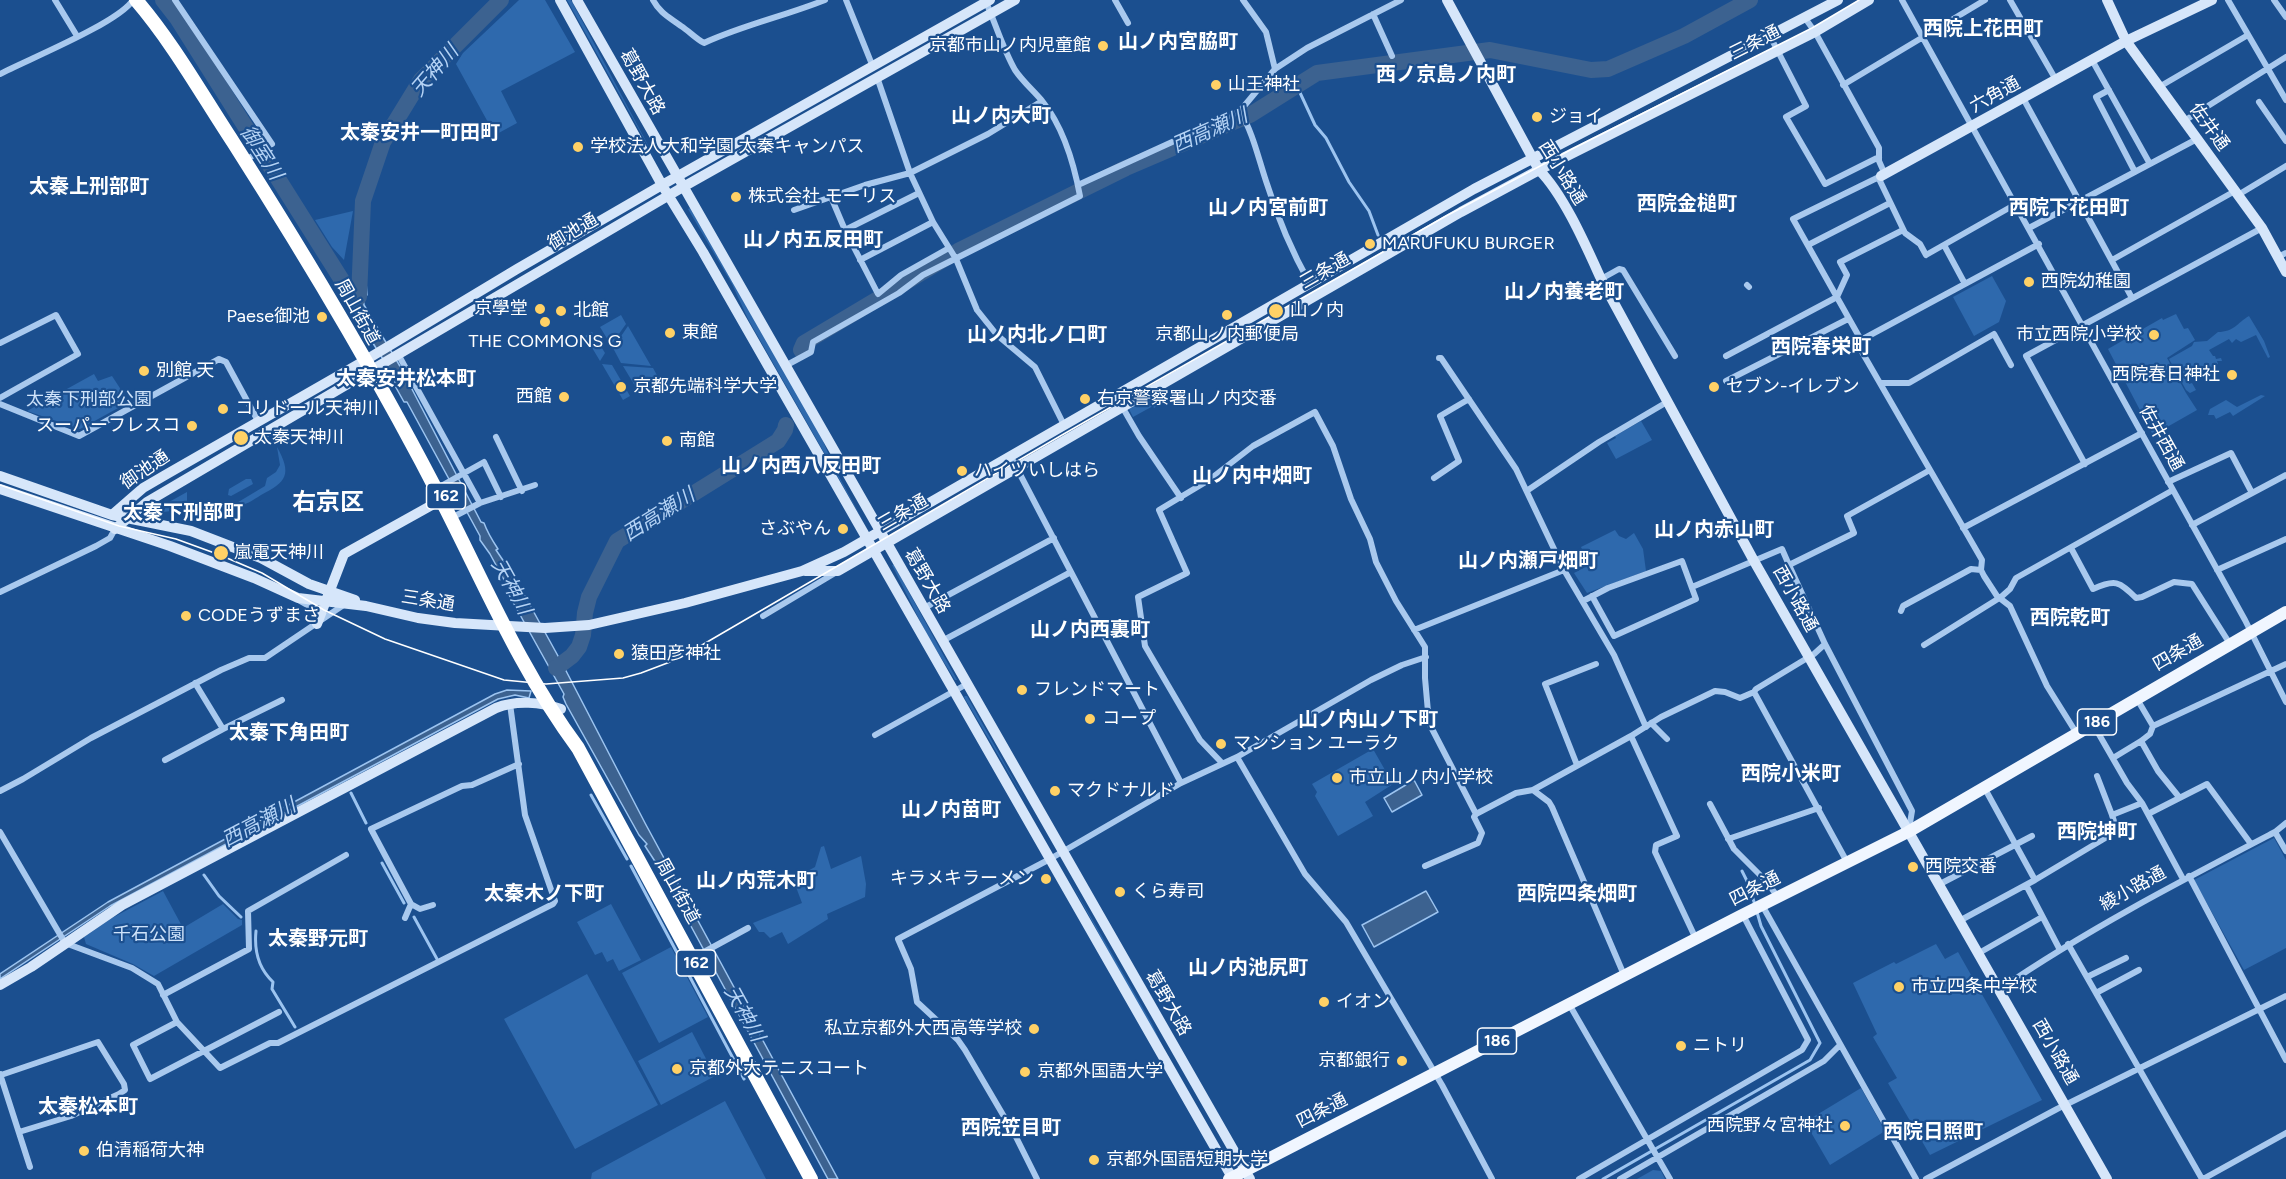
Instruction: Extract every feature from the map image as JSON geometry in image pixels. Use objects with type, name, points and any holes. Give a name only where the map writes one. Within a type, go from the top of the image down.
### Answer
[{"type":"highway","name":"周山街道","points":[[134,0],[166,40],[372,362]]},
{"type":"highway","name":"周山街道","points":[[144,0],[184,54],[251,157],[321,272],[442,490],[514,626]]},
{"type":"highway","name":"周山街道","points":[[442,490],[458,515],[544,690],[695,957],[812,1179]]},
{"type":"main road","name":"四条通","points":[[1232,1178],[1247,1175],[1434,1074],[1908,832],[2286,612]]},
{"type":"street","points":[[55,0],[77,36]]},
{"type":"street","points":[[0,74],[127,9],[134,0]]},
{"type":"street","points":[[175,0],[272,144],[251,157]]},
{"type":"street","name":"葛野大路","points":[[560,0],[662,185],[1232,1178]]},
{"type":"street","name":"葛野大路","points":[[577,0],[1247,1175]]},
{"type":"street","points":[[653,0],[658,10],[704,43],[759,21],[798,11],[825,0]]},
{"type":"street","points":[[846,0],[873,66],[910,173],[933,222],[956,259],[977,310],[997,335],[1035,367],[1064,425]]},
{"type":"street","name":"御池通","points":[[372,362],[147,502],[115,529],[112,515],[143,488],[258,421],[372,362],[395,351],[1015,0]]},
{"type":"street","points":[[1115,0],[1128,23]]},
{"type":"street","points":[[1244,0],[1266,32],[1275,69]]},
{"type":"street","points":[[1078,188],[1242,115],[1275,69],[1307,48],[1401,0]]},
{"type":"street","name":"西小路通","points":[[1447,0],[1532,158],[1552,185],[1586,245],[1601,279],[1754,561],[2107,1179]]},
{"type":"street","name":"三条通","points":[[802,571],[838,571],[1013,462],[1064,425],[1119,401],[1310,284],[1474,189],[1838,0]]},
{"type":"street","name":"三条通","points":[[0,476],[112,515],[191,531],[261,558],[328,597],[347,604],[427,620],[546,628],[584,626],[704,599],[802,571],[844,552],[1013,462],[1119,401],[1539,170],[1815,32],[1869,0]]},
{"type":"street","name":"佐井西通","points":[[1902,0],[2251,632],[2286,702]]},
{"type":"street","points":[[1843,85],[1985,0]]},
{"type":"street","points":[[2010,0],[2056,80]]},
{"type":"street","name":"佐井通","points":[[2107,0],[2126,41],[2282,255],[2286,272]]},
{"type":"street","name":"六角通","points":[[1808,245],[1793,219],[1881,176],[2126,41],[2212,0]]},
{"type":"street","points":[[2228,0],[2286,100]]},
{"type":"street","points":[[2274,0],[2286,17]]},
{"type":"street","points":[[785,366],[811,352],[813,342],[899,293],[923,275],[1080,196],[1057,123],[1042,100],[1017,73],[1006,54],[988,1]]},
{"type":"street","name":"御池通","points":[[395,351],[662,185],[988,1]]},
{"type":"street","points":[[1373,14],[1392,56]]},
{"type":"street","points":[[1805,18],[1876,142],[1883,170],[1880,181],[1903,230],[1920,244],[1926,255],[2016,204]]},
{"type":"street","points":[[2159,87],[2248,35]]},
{"type":"street","points":[[1770,36],[1806,106],[1786,117],[1825,184],[1880,157]]},
{"type":"street","points":[[2184,121],[2286,57]]},
{"type":"street","points":[[2092,60],[2150,164]]},
{"type":"street","points":[[2109,90],[2096,97],[2135,172]]},
{"type":"street","points":[[2023,98],[2132,298]]},
{"type":"street","points":[[794,210],[865,185],[910,173],[988,135],[1042,100]]},
{"type":"street","points":[[2259,102],[2286,141]]},
{"type":"street","points":[[1242,115],[1296,260],[1310,284]]},
{"type":"street","points":[[2029,228],[2197,139]]},
{"type":"street","points":[[2112,260],[2286,166]]},
{"type":"street","points":[[845,230],[919,193]]},
{"type":"street","points":[[831,197],[878,294],[901,275],[949,248]]},
{"type":"street","points":[[1890,203],[1808,245],[1860,340],[1862,352],[1982,560],[1981,570],[1997,596],[2010,606],[2047,686],[2076,734]]},
{"type":"street","points":[[860,260],[933,222]]},
{"type":"street","points":[[2085,464],[2026,356],[2262,228]]},
{"type":"street","points":[[1726,356],[1837,297],[1847,275],[1840,262],[1903,230]]},
{"type":"street","points":[[1860,340],[2038,244]]},
{"type":"street","points":[[1944,245],[1965,284]]},
{"type":"street","points":[[1601,279],[1619,268],[1623,270],[1676,356]]},
{"type":"street","points":[[0,343],[56,315],[78,354],[0,398]]},
{"type":"street","points":[[1726,381],[1848,319]]},
{"type":"street","points":[[1880,383],[1909,383],[1994,334],[2011,365]]},
{"type":"street","points":[[395,351],[479,504]]},
{"type":"street","points":[[1439,358],[1502,446],[1528,490],[1564,570],[1588,598],[1614,636],[1696,599],[1682,561],[1608,588],[1588,598]]},
{"type":"street","points":[[0,404],[80,436],[219,359],[226,362],[258,421]]},
{"type":"street","points":[[1434,478],[1459,461],[1440,416],[1468,399]]},
{"type":"street","points":[[1119,401],[1139,436],[1181,498]]},
{"type":"street","points":[[1528,490],[1599,442],[1667,402]]},
{"type":"street","points":[[1222,764],[1200,740],[1145,646],[1138,597],[1187,573],[1159,510],[1209,480],[1253,446],[1315,412],[1333,446],[1351,499],[1370,539],[1376,562],[1425,647],[1429,723],[1476,814],[1474,817],[1482,833],[1478,843],[1425,866]]},
{"type":"street","points":[[1963,528],[2142,434]]},
{"type":"street","points":[[496,437],[522,491]]},
{"type":"street","points":[[2168,482],[2230,453],[2252,493]]},
{"type":"street","points":[[318,624],[344,554],[442,490],[462,474],[484,462],[501,497]]},
{"type":"street","points":[[1013,462],[1181,783]]},
{"type":"street","points":[[1789,565],[1854,533],[1847,516],[1930,470]]},
{"type":"street","points":[[2192,525],[2286,475]]},
{"type":"street","points":[[458,515],[479,504],[535,485]]},
{"type":"street","name":"三条通","points":[[0,489],[189,553],[289,594],[356,600],[366,606]]},
{"type":"street","points":[[1924,645],[2001,597],[2010,589],[2016,578],[2173,490]]},
{"type":"street","points":[[0,592],[96,546],[110,538],[115,529]]},
{"type":"street","points":[[924,609],[1054,538]]},
{"type":"street","points":[[2217,570],[2286,539]]},
{"type":"street","points":[[2071,548],[2093,589],[2112,582],[2120,583],[2136,598],[2174,582],[2192,584],[2230,644]]},
{"type":"street","points":[[1692,587],[1782,549],[1825,644],[1912,812],[1908,832]]},
{"type":"street","points":[[1901,611],[1903,606],[1971,569],[1981,570]]},
{"type":"street","points":[[1414,630],[1564,570]]},
{"type":"street","points":[[763,616],[838,571]]},
{"type":"street","points":[[942,641],[1071,572]]},
{"type":"street","points":[[289,594],[316,610],[318,624]]},
{"type":"street","points":[[1588,598],[1648,725],[1667,739]]},
{"type":"street","points":[[0,791],[91,738],[195,684],[249,658],[265,658],[347,604]]},
{"type":"street","points":[[1476,814],[1516,793],[1533,790],[1648,725],[1715,691],[1740,698],[1754,692],[1809,657],[1825,644]]},
{"type":"street","points":[[1037,1179],[1016,1137],[965,1050],[958,1040],[917,1002],[911,969],[898,939],[1063,852],[1181,783],[1237,758],[1379,676],[1420,657],[1426,657]]},
{"type":"street","points":[[1577,765],[1545,684],[1596,664]]},
{"type":"street","points":[[2113,758],[2150,734],[2153,726],[2286,664]]},
{"type":"street","points":[[195,684],[223,729]]},
{"type":"street","points":[[875,735],[967,684]]},
{"type":"street","points":[[531,704],[544,690]]},
{"type":"street","points":[[1754,692],[1848,862]]},
{"type":"street","points":[[2137,698],[2153,726]]},
{"type":"street","points":[[165,760],[282,700]]},
{"type":"street","points":[[0,985],[63,939],[122,905],[477,717],[510,707],[531,704],[555,707]]},
{"type":"street","points":[[510,707],[544,709],[555,707]]},
{"type":"street","points":[[0,832],[63,939],[132,968],[158,984],[177,1022],[220,1068],[270,1043],[278,1042],[555,901],[525,815],[510,707]]},
{"type":"street","points":[[2093,724],[2186,877],[2286,1060]]},
{"type":"street","points":[[1631,736],[1677,836],[1656,845],[1655,852],[1676,901],[1696,939]]},
{"type":"street","points":[[2141,741],[2158,771],[2179,797]]},
{"type":"street","points":[[1237,758],[1305,874],[1346,922],[1442,1085],[1492,1179]]},
{"type":"street","points":[[434,905],[420,909],[411,904],[371,829],[462,786],[472,785],[519,764]]},
{"type":"street","points":[[1961,920],[2035,880],[2116,831],[2097,776]]},
{"type":"street","points":[[2148,814],[2207,784],[2251,844]]},
{"type":"street","points":[[1984,786],[2035,880]]},
{"type":"street","points":[[1533,790],[1552,807],[1624,976]]},
{"type":"street","points":[[2112,815],[2142,803]]},
{"type":"street","points":[[1710,804],[1738,854],[1765,880],[1778,897]]},
{"type":"street","points":[[1025,814],[1038,808]]},
{"type":"street","points":[[1728,839],[1819,808]]},
{"type":"street","name":"綾小路通","points":[[2000,989],[2068,944],[2186,877],[2276,832],[2286,823]]},
{"type":"street","points":[[2276,832],[2286,851]]},
{"type":"street","points":[[1940,884],[2032,836]]},
{"type":"street","points":[[164,995],[249,948],[248,911],[346,855]]},
{"type":"street","points":[[2026,885],[2060,950]]},
{"type":"street","points":[[405,918],[411,904]]},
{"type":"street","points":[[1753,910],[1840,1045],[1916,1179]]},
{"type":"street","points":[[1579,1179],[1802,1050],[1808,1040],[1753,910]]},
{"type":"street","points":[[1979,953],[2042,917]]},
{"type":"street","points":[[695,957],[748,928]]},
{"type":"street","points":[[2068,944],[2203,1179],[2286,1133]]},
{"type":"street","points":[[2087,977],[2126,958]]},
{"type":"street","points":[[2097,993],[2139,970]]},
{"type":"street","points":[[1926,1179],[2066,1105],[2286,996]]},
{"type":"street","points":[[1569,1005],[1670,1179]]},
{"type":"street","points":[[177,1022],[133,1045],[150,1079],[279,1012]]},
{"type":"street","points":[[19,1132],[71,1116],[125,1090],[124,1084],[98,1042],[0,1074],[30,1167]]},
{"type":"street","points":[[1620,1179],[1824,1061],[1840,1045]]},
{"type":"green space","points":[[519,0],[545,0],[575,52],[501,91],[517,123],[495,135],[456,64],[463,53]]},
{"type":"green space","points":[[567,0],[571,0],[657,162]]},
{"type":"green space","points":[[690,208],[819,432],[835,469],[863,521],[748,319],[732,284],[688,209]]},
{"type":"green space","points":[[353,211],[344,260],[332,247],[315,220]]},
{"type":"green space","points":[[1992,276],[2006,301],[1999,322],[1974,336],[1953,297]]},
{"type":"green space","points":[[2176,314],[2184,329],[2188,328],[2195,340],[2167,358],[2197,410],[2153,435],[2108,349],[2162,318],[2163,320]]},
{"type":"green space","points":[[621,315],[626,324],[611,345],[600,327]]},
{"type":"green space","points":[[2249,316],[2264,341],[2270,357],[2268,358],[2256,335],[2241,342],[2236,339],[2232,343],[2229,339],[2209,350],[2216,359],[2221,358],[2222,361],[2217,361],[2218,364],[2210,369],[2204,366],[2199,371],[2196,380],[2192,377],[2189,379],[2189,384],[2192,383],[2196,390],[2190,393],[2186,390],[2169,359],[2192,346],[2194,342],[2207,341],[2218,332],[2232,329]]},
{"type":"green space","points":[[628,326],[651,366],[621,363],[613,348]]},
{"type":"green space","points":[[592,332],[605,353],[600,361],[585,336]]},
{"type":"green space","points":[[602,364],[612,365],[630,396],[623,400]]},
{"type":"green space","points":[[623,366],[653,368],[659,379],[638,391]]},
{"type":"green space","name":"太秦下刑部公園","points":[[94,374],[98,381],[112,376],[129,402],[80,429],[27,411]]},
{"type":"green space","points":[[2261,395],[2265,396],[2233,416],[2230,412],[2216,419],[2214,415],[2208,415],[2210,409],[2226,400],[2237,407]]},
{"type":"green space","points":[[1150,397],[1151,400],[1154,399],[1157,406],[1133,417],[1129,409]]},
{"type":"green space","points":[[1641,421],[1652,440],[1616,459],[1607,443]]},
{"type":"green space","points":[[277,447],[282,456],[285,471],[281,481],[277,486],[249,502],[235,506],[265,486],[267,478],[276,472],[280,465]]},
{"type":"green space","points":[[246,479],[251,479],[253,484],[231,496],[228,495],[229,489]]},
{"type":"green space","points":[[187,492],[187,502],[179,510],[163,512],[169,502]]},
{"type":"green space","points":[[1615,530],[1619,536],[1626,539],[1634,533],[1643,549],[1646,571],[1587,593],[1574,573],[1589,565],[1581,547]]},
{"type":"green space","points":[[892,565],[894,565],[957,680],[927,635]]},
{"type":"green space","points":[[967,696],[1027,804],[964,697]]},
{"type":"green space","points":[[1373,749],[1393,784],[1365,802],[1373,816],[1338,836],[1315,796],[1317,792],[1312,784]]},
{"type":"green space","points":[[2274,838],[2286,860],[2286,948],[2244,970],[2194,880]]},
{"type":"green space","points":[[824,846],[831,869],[861,856],[866,884],[865,897],[827,914],[828,919],[788,944],[782,932],[770,938],[764,932],[759,932],[753,923],[802,903],[793,879],[815,867],[821,847]]},
{"type":"green space","points":[[1068,877],[1152,1024],[1178,1079]]},
{"type":"green space","name":"千石公園","points":[[163,891],[183,928],[223,904],[238,919],[242,920],[242,925],[154,976],[133,964],[86,944],[84,937],[112,918]]},
{"type":"green space","points":[[611,904],[641,960],[619,971],[613,959],[607,962],[602,952],[595,955],[577,922]]},
{"type":"green space","points":[[1936,944],[1945,959],[1958,952],[2042,1100],[1930,1155],[1888,1083],[1897,1078],[1873,1037],[1877,1034],[1853,983]]},
{"type":"green space","points":[[671,947],[708,1017],[659,1043],[622,973]]},
{"type":"green space","points":[[587,974],[658,1105],[575,1149],[504,1019]]},
{"type":"green space","name":"京都外大テニスコート","points":[[692,1032],[715,1076],[661,1105],[638,1061]]},
{"type":"green space","points":[[1861,1088],[1885,1131],[1830,1165],[1805,1122]]},
{"type":"green space","points":[[725,1101],[766,1179],[591,1179],[592,1173]]},
{"type":"green space","points":[[1653,1170],[1661,1171],[1665,1179],[1637,1179]]},
{"type":"water","points":[[363,276],[367,295],[363,295],[364,305],[401,368],[481,522],[484,523],[498,549],[496,550],[515,578],[563,665],[645,823],[838,1179],[828,1179],[660,869],[645,846],[647,844],[639,835],[566,704],[564,694],[509,595],[509,589],[480,540],[480,536],[407,402],[404,402],[394,384],[396,380],[356,316],[353,305],[350,305],[340,288],[354,277]]},
{"type":"water","points":[[507,690],[531,691],[529,698],[515,695],[498,699],[110,906],[0,979],[0,974],[108,902],[495,694]]},
{"type":"water","points":[[1414,780],[1422,795],[1392,812],[1384,798]]},
{"type":"water","points":[[1426,891],[1438,912],[1374,947],[1362,925]]},
{"type":"waterway","name":"御室川","points":[[163,0],[177,18],[355,301]]},
{"type":"waterway","name":"天神川","points":[[359,297],[363,201],[383,142],[421,80],[501,0]]},
{"type":"waterway","name":"西高瀬川","points":[[801,350],[804,343],[958,251],[1126,168],[1250,115],[1317,73],[1490,50],[1591,70],[1608,69],[1684,36],[1750,0]]},
{"type":"waterway","points":[[1296,84],[1315,125],[1326,138],[1349,182],[1369,211],[1378,235]]},
{"type":"waterway","name":"西高瀬川","points":[[556,668],[572,656],[579,647],[589,597],[617,541],[778,441],[786,425]]},
{"type":"waterway","points":[[351,793],[366,823]]},
{"type":"waterway","points":[[591,795],[627,859]]},
{"type":"waterway","points":[[382,863],[404,903]]},
{"type":"waterway","points":[[631,866],[744,1079]]},
{"type":"waterway","points":[[1742,871],[1755,905]]},
{"type":"waterway","points":[[204,875],[219,896],[241,917]]},
{"type":"waterway","points":[[1603,1179],[1810,1060],[1820,1043],[1761,926],[1757,912]]},
{"type":"waterway","points":[[414,917],[437,959]]},
{"type":"waterway","points":[[256,931],[256,946],[261,965],[273,982],[272,989],[295,1027]]},
{"type":"tram line","points":[[0,485],[119,526],[176,539],[220,555],[262,573],[324,610],[385,639],[504,680],[546,684],[623,678],[670,662],[702,645],[1062,435],[1446,216],[1574,148],[1812,28],[1859,0]]},
{"type":"place","name":"京都市山ノ内児童館","points":[[1103,46]]},
{"type":"place","name":"山王神社","points":[[1216,85]]},
{"type":"place","name":"ジョイ","points":[[1537,117]]},
{"type":"place","name":"学校法人大和学園 太秦キャンパス","points":[[578,147]]},
{"type":"place","name":"株式会社 モーリス","points":[[736,197]]},
{"type":"place","name":"MARUFUKU BURGER","points":[[1370,244]]},
{"type":"place","name":"西院幼稚園","points":[[2029,282]]},
{"type":"place","name":"京學堂","points":[[540,309]]},
{"type":"place","name":"北館","points":[[561,311]]},
{"type":"place","name":"山ノ内","points":[[1276,311]]},
{"type":"place","name":"京都山ノ内郵便局","points":[[1227,315]]},
{"type":"place","name":"Paese御池","points":[[322,317]]},
{"type":"place","name":"THE COMMONS G","points":[[545,322]]},
{"type":"place","name":"東館","points":[[670,333]]},
{"type":"place","name":"市立西院小学校","points":[[2154,335]]},
{"type":"place","name":"別館 天","points":[[144,371]]},
{"type":"place","name":"西院春日神社","points":[[2232,375]]},
{"type":"place","name":"京都先端科学大学","points":[[621,387]]},
{"type":"place","name":"セブン-イレブン","points":[[1714,387]]},
{"type":"place","name":"西館","points":[[564,397]]},
{"type":"place","name":"右京警察署山ノ内交番","points":[[1085,399]]},
{"type":"place","name":"コリドール天神川","points":[[223,409]]},
{"type":"place","name":"スーパーフレスコ","points":[[192,426]]},
{"type":"place","name":"太秦天神川","points":[[241,438]]},
{"type":"place","name":"南館","points":[[667,441]]},
{"type":"place","name":"ハイツいしはら","points":[[962,471]]},
{"type":"place","name":"さぶやん","points":[[843,529]]},
{"type":"place","name":"嵐電天神川","points":[[221,553]]},
{"type":"place","name":"CODEうずまさ","points":[[186,616]]},
{"type":"place","name":"猿田彦神社","points":[[619,654]]},
{"type":"place","name":"フレンドマート","points":[[1022,690]]},
{"type":"place","name":"コープ","points":[[1090,719]]},
{"type":"place","name":"マンション ユーラク","points":[[1221,744]]},
{"type":"place","name":"市立山ノ内小学校","points":[[1337,778]]},
{"type":"place","name":"マクドナルド","points":[[1055,791]]},
{"type":"place","name":"西院交番","points":[[1913,867]]},
{"type":"place","name":"キラメキラーメン","points":[[1046,879]]},
{"type":"place","name":"くら寿司","points":[[1120,892]]},
{"type":"place","name":"市立四条中学校","points":[[1899,987]]},
{"type":"place","name":"イオン","points":[[1324,1002]]},
{"type":"place","name":"私立京都外大西高等学校","points":[[1034,1029]]},
{"type":"place","name":"ニトリ","points":[[1681,1046]]},
{"type":"place","name":"京都銀行","points":[[1402,1061]]},
{"type":"place","name":"京都外大テニスコート","points":[[677,1069]]},
{"type":"place","name":"京都外国語大学","points":[[1025,1072]]},
{"type":"place","name":"西院野々宮神社","points":[[1845,1126]]},
{"type":"place","name":"伯清稲荷大神","points":[[84,1151]]},
{"type":"place","name":"京都外国語短期大学","points":[[1094,1160]]},
{"type":"district","name":"西院上花田町","points":[[1983,29]]},
{"type":"district","name":"山ノ内宮脇町","points":[[1178,42]]},
{"type":"district","name":"西ノ京島ノ内町","points":[[1446,75]]},
{"type":"district","name":"山ノ内大町","points":[[1001,116]]},
{"type":"district","name":"太秦安井一町田町","points":[[420,133]]},
{"type":"district","name":"太秦上刑部町","points":[[89,187]]},
{"type":"district","name":"西院金槌町","points":[[1687,204]]},
{"type":"district","name":"山ノ内宮前町","points":[[1268,208]]},
{"type":"district","name":"西院下花田町","points":[[2069,208]]},
{"type":"district","name":"山ノ内五反田町","points":[[813,240]]},
{"type":"district","name":"山ノ内養老町","points":[[1564,292]]},
{"type":"district","name":"山ノ内北ノ口町","points":[[1037,335]]},
{"type":"district","name":"西院春栄町","points":[[1821,347]]},
{"type":"district","name":"太秦安井松本町","points":[[406,379]]},
{"type":"district","name":"山ノ内西八反田町","points":[[801,466]]},
{"type":"district","name":"山ノ内中畑町","points":[[1252,476]]},
{"type":"district","name":"右京区","points":[[328,503]]},
{"type":"district","name":"太秦下刑部町","points":[[183,513]]},
{"type":"district","name":"山ノ内赤山町","points":[[1714,530]]},
{"type":"district","name":"山ノ内瀬戸畑町","points":[[1528,561]]},
{"type":"district","name":"西院乾町","points":[[2070,618]]},
{"type":"district","name":"山ノ内西裏町","points":[[1090,630]]},
{"type":"district","name":"山ノ内山ノ下町","points":[[1368,720]]},
{"type":"district","name":"太秦下角田町","points":[[289,733]]},
{"type":"district","name":"西院小米町","points":[[1791,774]]},
{"type":"district","name":"山ノ内苗町","points":[[951,810]]},
{"type":"district","name":"西院坤町","points":[[2097,832]]},
{"type":"district","name":"山ノ内荒木町","points":[[756,881]]},
{"type":"district","name":"太秦木ノ下町","points":[[544,894]]},
{"type":"district","name":"西院四条畑町","points":[[1577,894]]},
{"type":"district","name":"太秦野元町","points":[[318,939]]},
{"type":"district","name":"山ノ内池尻町","points":[[1248,968]]},
{"type":"district","name":"太秦松本町","points":[[88,1107]]},
{"type":"district","name":"西院笠目町","points":[[1011,1128]]},
{"type":"district","name":"西院日照町","points":[[1933,1132]]}]
